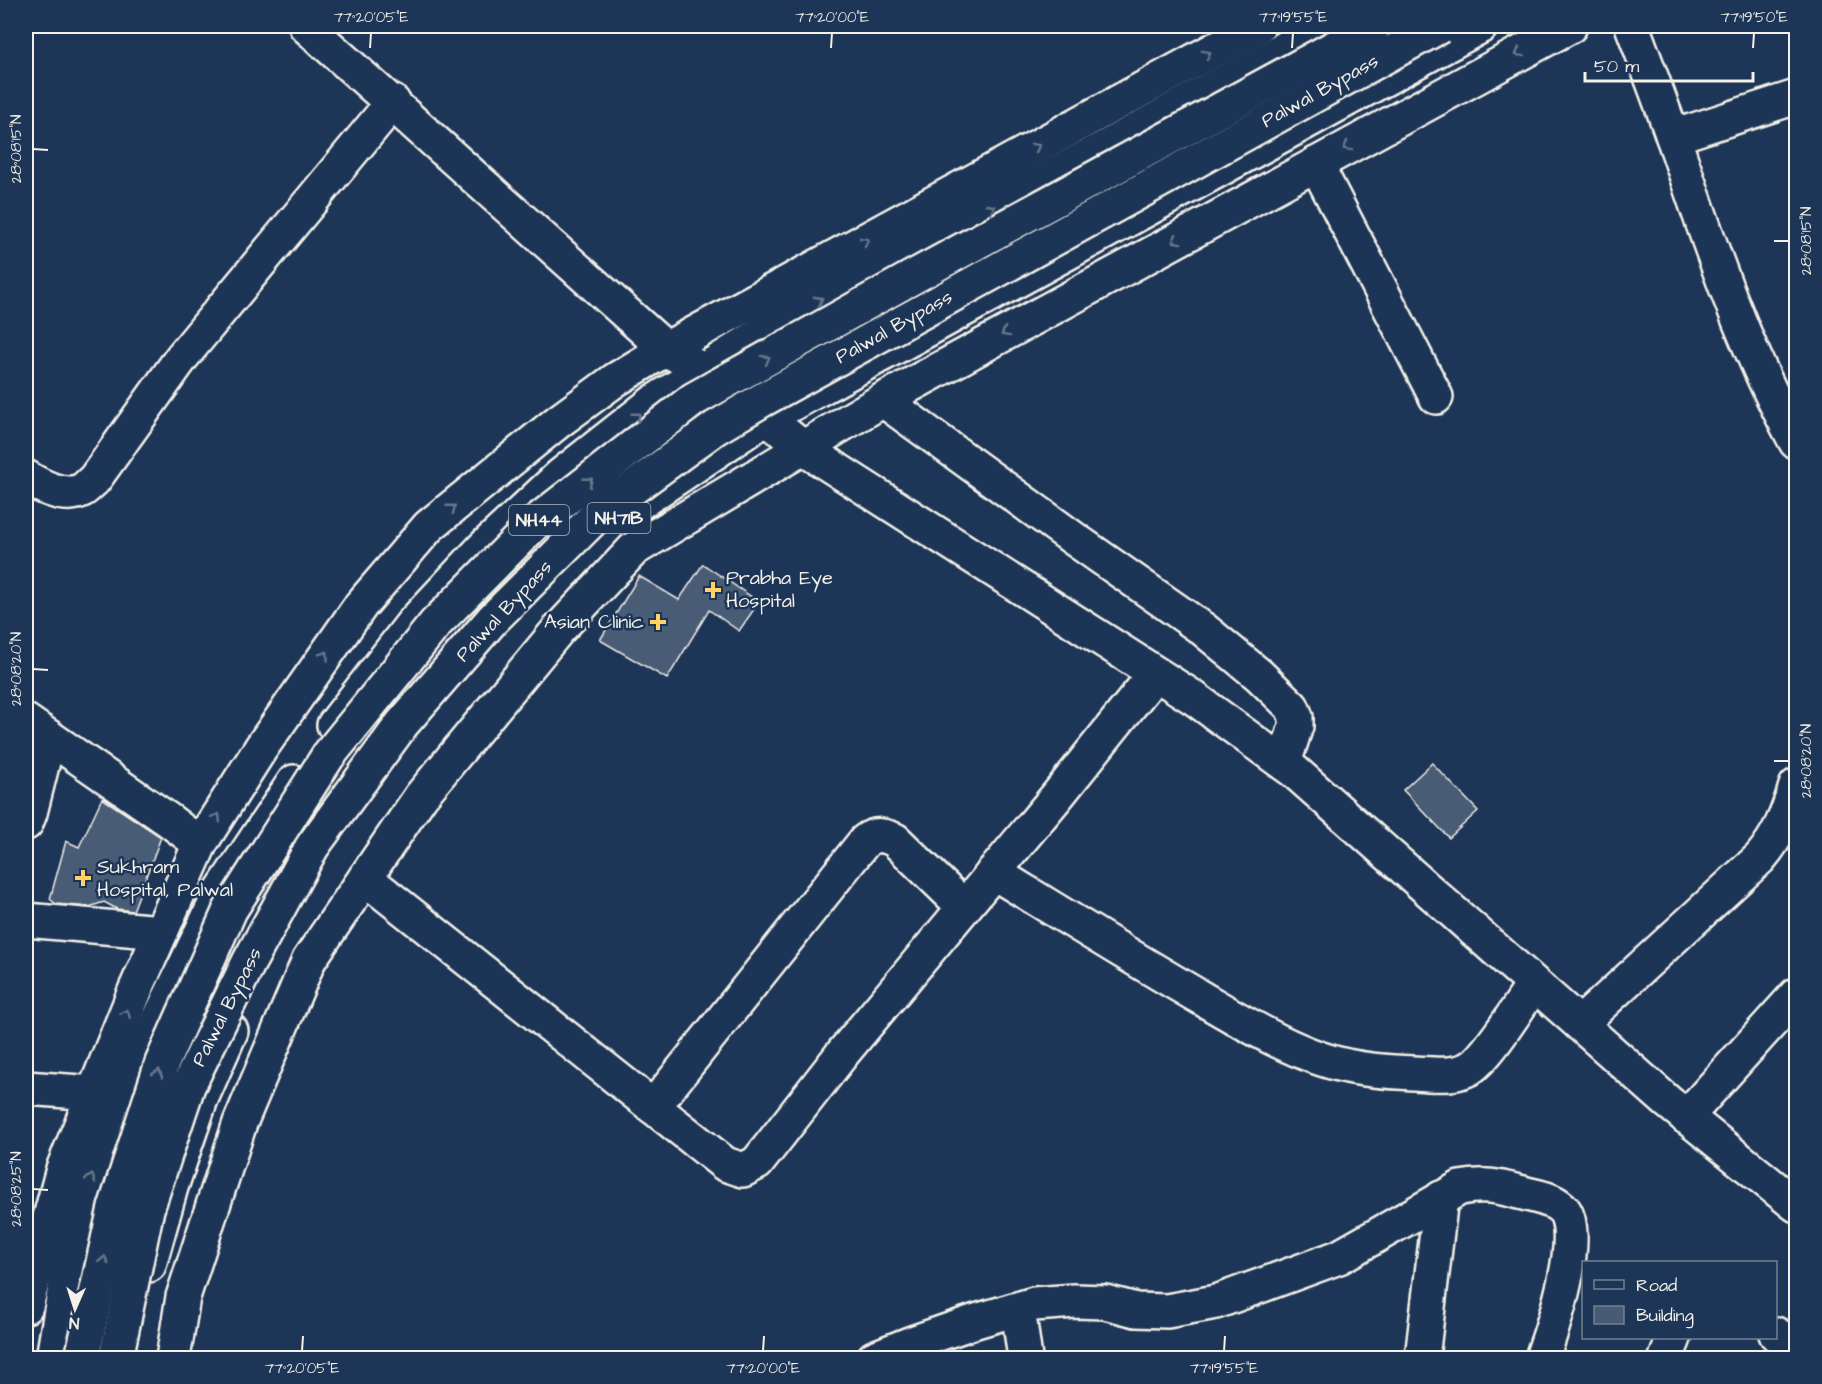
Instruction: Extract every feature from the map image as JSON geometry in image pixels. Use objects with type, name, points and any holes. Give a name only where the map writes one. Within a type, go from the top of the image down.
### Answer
[{"type":"main road","points":[[308,26],[666,349],[724,383],[803,448],[1194,698],[1284,763],[1686,1117],[1797,1205]]},
{"type":"main road","points":[[26,1306],[34,1243],[135,991],[200,844],[261,748],[361,605],[429,526],[615,380],[666,349],[1258,26]]},
{"type":"main road","points":[[53,1359],[68,1269],[89,1184],[121,1098],[222,890],[269,817],[348,705],[412,624],[484,547],[560,476],[655,401],[793,314],[1113,143],[1325,26]]},
{"type":"main road","name":"Palwal Bypass","points":[[82,1359],[115,1208],[162,1063],[230,910],[328,756],[436,623],[536,522],[694,399],[1374,26]]},
{"type":"main road","name":"Palwal Bypass","points":[[116,1359],[147,1209],[188,1086],[249,962],[312,847],[402,724],[500,612],[600,512],[715,428],[772,394],[1440,26]]},
{"type":"main road","name":"NH71B","points":[[129,1359],[148,1269],[171,1187],[201,1099],[231,1031],[322,857],[424,720],[486,645],[580,549],[637,503],[766,418],[1481,26]]},
{"type":"main road","points":[[173,1359],[183,1297],[240,1123],[309,960],[421,796],[559,629],[634,549],[883,400],[1570,26]]},
{"type":"main road","points":[[1632,26],[1722,279],[1769,387],[1797,442]]},
{"type":"main road","points":[[1673,137],[1797,97]]},
{"type":"main road","points":[[26,477],[40,486],[72,493],[83,490],[94,480],[182,357],[393,102]]},
{"type":"main road","points":[[1316,164],[1436,397]]},
{"type":"main road","points":[[883,400],[1203,629],[1259,675],[1292,707],[1296,717],[1296,726],[1284,763]]},
{"type":"main road","points":[[366,878],[725,1164],[743,1170],[757,1163],[842,1054],[1058,795],[1155,674]]},
{"type":"main road","points":[[26,823],[30,813],[37,729],[200,844]]},
{"type":"main road","points":[[1580,1024],[1760,858],[1778,834],[1789,812],[1797,786]]},
{"type":"main road","points":[[653,1107],[865,841],[871,837],[885,835],[896,840],[964,907]]},
{"type":"main road","points":[[993,873],[1245,1023],[1306,1053],[1346,1066],[1433,1074],[1456,1074],[1470,1068],[1484,1056],[1534,984]]},
{"type":"main road","points":[[26,920],[161,932]]},
{"type":"main road","points":[[1686,1117],[1797,995]]},
{"type":"main road","points":[[26,1088],[94,1093]]},
{"type":"main road","points":[[874,1359],[912,1343],[1034,1304],[1075,1301],[1105,1302],[1136,1310],[1167,1311],[1216,1302],[1339,1257],[1460,1188],[1480,1184],[1506,1188],[1551,1200],[1563,1209],[1570,1225],[1567,1274],[1542,1359]]},
{"type":"main road","points":[[1422,1359],[1441,1198]]},
{"type":"main road","points":[[1018,1309],[1025,1359]]},
{"type":"main road","points":[[1777,1335],[1797,1350]]},
{"type":"main road","points":[[1666,1359],[1674,1339]]},
{"type":"building","points":[[703,564],[759,602],[739,631],[709,610],[667,679],[600,640],[639,576],[679,600]]},
{"type":"building","points":[[1432,763],[1478,811],[1449,838],[1403,790]]},
{"type":"building","points":[[102,798],[161,837],[133,911],[117,909],[104,902],[89,907],[56,904],[50,899],[66,841],[79,847]]},
{"type":"place","name":"Prabha Eye Hospital","points":[[713,590]]},
{"type":"place","name":"Asian Clinic","points":[[658,622]]},
{"type":"place","name":"Sukhram Hospital, Palwal","points":[[83,878]]}]
